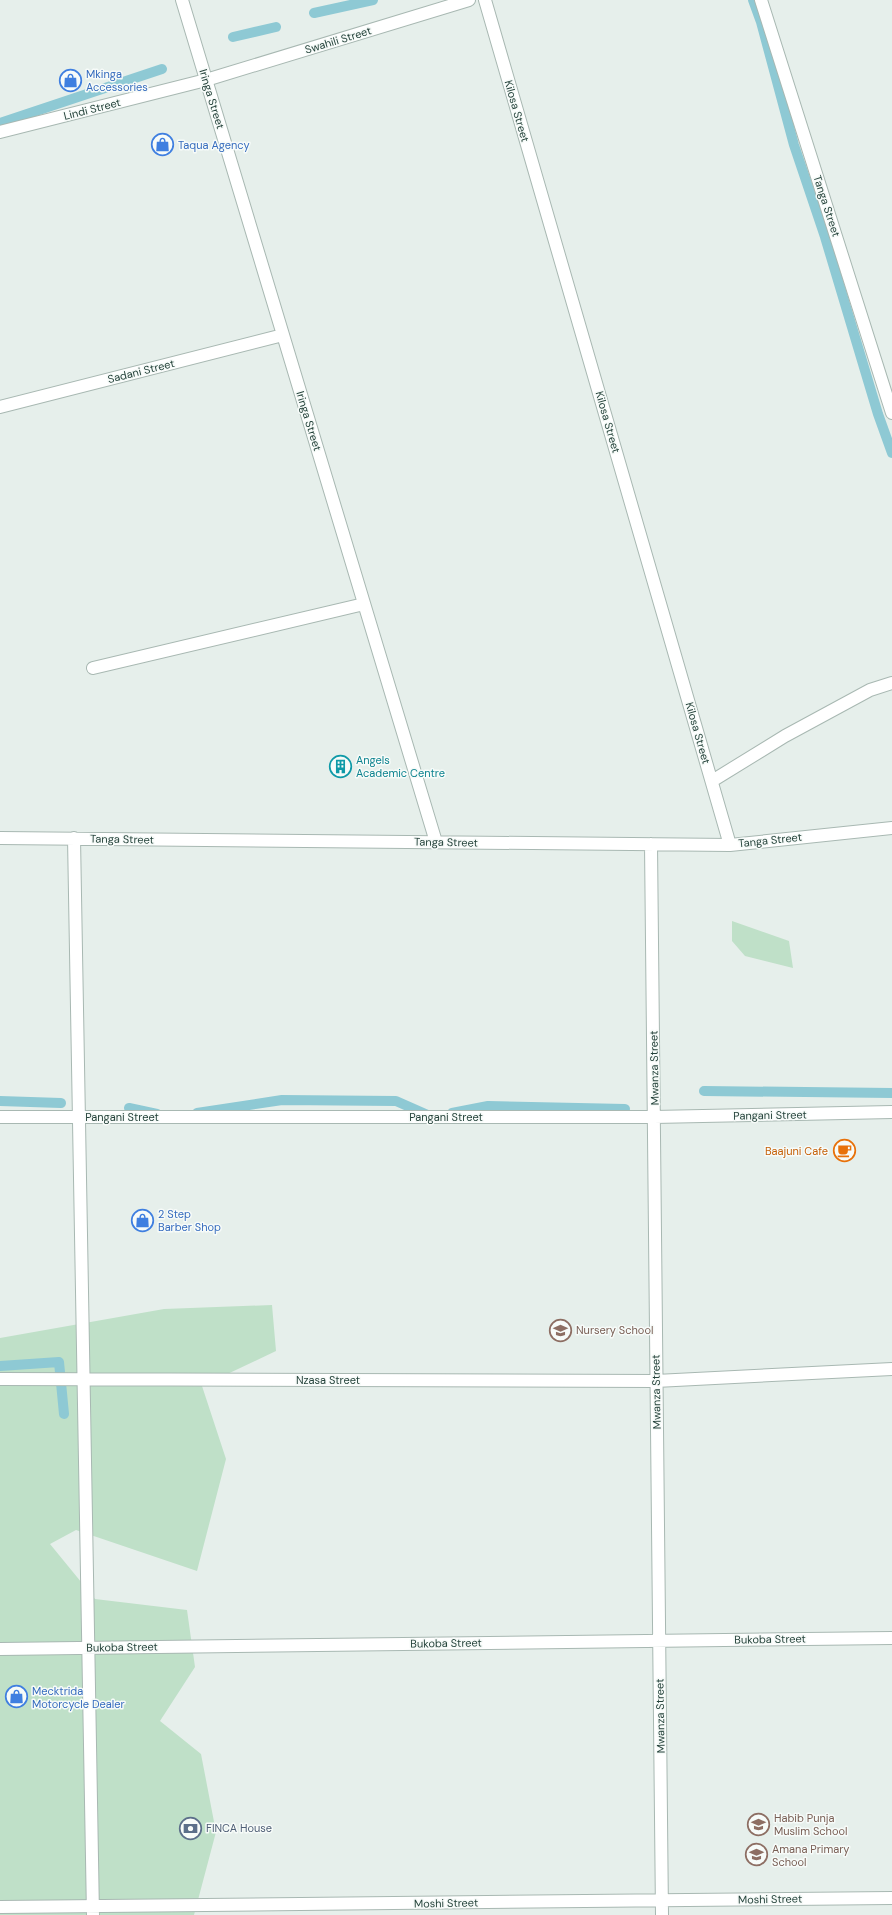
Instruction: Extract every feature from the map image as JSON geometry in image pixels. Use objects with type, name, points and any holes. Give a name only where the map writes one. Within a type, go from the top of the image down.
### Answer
[{"type":"street","name":"Iringa Street","points":[[182,0],[436,842]]},
{"type":"street","name":"Swahili Street","points":[[206,80],[469,0]]},
{"type":"street","name":"Kilosa Street","points":[[485,0],[730,845]]},
{"type":"street","name":"Tanga Street","points":[[761,0],[892,413]]},
{"type":"street","name":"Lindi Street","points":[[0,132],[206,80]]},
{"type":"street","name":"Sadani Street","points":[[0,407],[283,335]]},
{"type":"street","points":[[93,668],[364,604]]},
{"type":"street","points":[[712,781],[785,736],[870,690],[892,683]]},
{"type":"street","name":"Tanga Street","points":[[0,838],[730,845],[892,828]]},
{"type":"street","points":[[74,838],[93,1911]]},
{"type":"street","name":"Mwanza Street","points":[[651,844],[662,1915]]},
{"type":"street","name":"Pangani Street","points":[[0,1117],[654,1117],[892,1112]]},
{"type":"street","points":[[656,1381],[892,1369]]},
{"type":"street","name":"Nzasa Street","points":[[0,1379],[656,1381]]},
{"type":"street","name":"Bukoba Street","points":[[0,1649],[892,1638]]},
{"type":"street","name":"Moshi Street","points":[[0,1907],[93,1911],[662,1900],[892,1898]]},
{"type":"green space","points":[[732,921],[789,941],[793,968],[745,956],[732,941]]},
{"type":"green space","points":[[272,1305],[276,1351],[202,1386],[226,1459],[197,1571],[76,1530],[50,1544],[95,1599],[187,1610],[195,1667],[160,1721],[201,1754],[216,1832],[194,1915],[0,1915],[0,1338],[164,1309]]},
{"type":"waterway","points":[[314,13],[373,0]]},
{"type":"waterway","points":[[753,0],[761,22],[794,145],[825,237],[878,414],[892,453]]},
{"type":"waterway","points":[[233,37],[276,27]]},
{"type":"waterway","points":[[0,123],[162,69]]},
{"type":"waterway","points":[[704,1091],[892,1093]]},
{"type":"waterway","points":[[197,1113],[282,1100],[396,1101],[430,1116]]},
{"type":"waterway","points":[[0,1101],[61,1103]]},
{"type":"waterway","points":[[452,1113],[488,1106],[625,1109]]},
{"type":"waterway","points":[[129,1108],[157,1114]]},
{"type":"waterway","points":[[0,1366],[59,1362],[64,1414]]},
{"type":"place","name":"Mkinga Accessories","points":[[71,80]]},
{"type":"place","name":"Taqua Agency","points":[[163,145]]},
{"type":"place","name":"Angels Academic Centre","points":[[340,766]]},
{"type":"place","name":"Baajuni Cafe","points":[[844,1151]]},
{"type":"place","name":"2 Step Barber Shop","points":[[143,1220]]},
{"type":"place","name":"Nursery School","points":[[561,1330]]},
{"type":"place","name":"Mecktrida Motorcycle Dealer","points":[[16,1697]]},
{"type":"place","name":"Habib Punja Muslim School","points":[[758,1824]]},
{"type":"place","name":"FINCA House","points":[[190,1828]]},
{"type":"place","name":"Amana Primary School","points":[[756,1855]]}]
